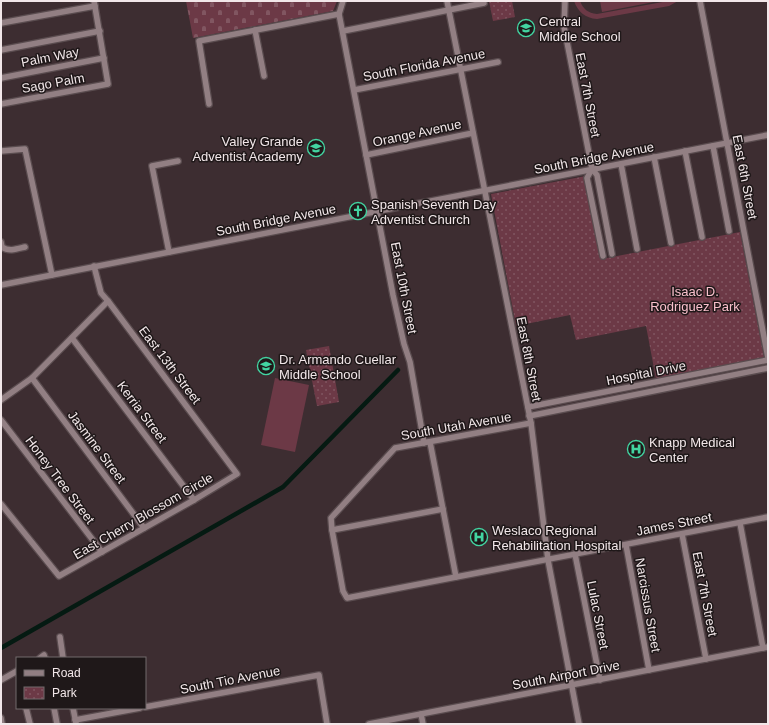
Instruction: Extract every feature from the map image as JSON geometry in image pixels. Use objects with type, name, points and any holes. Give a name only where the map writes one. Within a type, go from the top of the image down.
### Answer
[{"type":"street","points":[[209,104],[199,41],[338,14],[343,1]]},
{"type":"street","name":"East 8th Street","points":[[447,1],[531,423],[548,560],[579,724]]},
{"type":"street","name":"East 7th Street","points":[[565,1],[564,27],[592,169],[597,175],[612,254]]},
{"type":"street","name":"East 6th Street","points":[[700,1],[768,359]]},
{"type":"street","points":[[1,24],[95,3],[104,58]]},
{"type":"street","points":[[343,31],[484,3]]},
{"type":"street","name":"East 10th Street","points":[[338,14],[343,31],[402,337],[410,362],[443,509],[456,577]]},
{"type":"street","points":[[254,30],[264,76]]},
{"type":"street","points":[[1,50],[100,31]]},
{"type":"street","name":"Palm Way","points":[[1,78],[104,58]]},
{"type":"street","name":"Sago Palm","points":[[1,104],[108,84],[104,58]]},
{"type":"street","name":"South Florida Avenue","points":[[354,90],[498,62]]},
{"type":"street","name":"Orange Avenue","points":[[366,154],[473,133]]},
{"type":"street","name":"South Bridge Avenue","points":[[1,285],[768,135]]},
{"type":"street","points":[[713,146],[729,231]]},
{"type":"street","points":[[1,151],[26,150],[52,275]]},
{"type":"street","points":[[685,151],[702,237]]},
{"type":"street","points":[[654,157],[670,243]]},
{"type":"street","points":[[169,252],[152,166],[178,161]]},
{"type":"street","points":[[621,164],[637,249]]},
{"type":"street","name":"East 7th Street","points":[[592,169],[588,178],[603,256]]},
{"type":"street","points":[[1,242],[2,247],[6,250],[25,248]]},
{"type":"street","name":"East 13th Street","points":[[94,266],[100,293],[108,301],[237,474]]},
{"type":"street","points":[[1,400],[32,378],[108,301]]},
{"type":"street","name":"Kerria Street","points":[[72,338],[194,500]]},
{"type":"street","name":"Hospital Drive","points":[[528,407],[768,359]]},
{"type":"street","name":"Hospital Drive","points":[[529,416],[768,368]]},
{"type":"street","name":"Jasmine Street","points":[[32,378],[144,528]]},
{"type":"street","name":"Honey Tree Street","points":[[1,420],[102,552]]},
{"type":"street","name":"South Utah Avenue","points":[[332,530],[331,518],[395,448],[531,423]]},
{"type":"street","name":"East Cherry Blossom Circle","points":[[1,504],[59,576],[237,474]]},
{"type":"street","points":[[332,530],[443,509]]},
{"type":"street","name":"James Street","points":[[332,530],[343,591],[347,598],[768,517]]},
{"type":"street","points":[[740,523],[766,647]]},
{"type":"street","name":"East 7th Street","points":[[682,534],[706,659]]},
{"type":"street","name":"Narcissus Street","points":[[626,545],[649,670]]},
{"type":"street","name":"Lulac Street","points":[[575,554],[600,680]]},
{"type":"street","points":[[60,637],[63,657]]},
{"type":"street","name":"South Airport Drive","points":[[369,724],[766,647]]},
{"type":"street","points":[[1,680],[16,672]]},
{"type":"street","name":"South Tio Avenue","points":[[146,707],[319,675],[327,724]]},
{"type":"street","points":[[26,709],[30,724]]},
{"type":"street","points":[[54,709],[57,724]]},
{"type":"street","points":[[73,709],[75,722],[135,709]]},
{"type":"street","points":[[421,714],[423,724]]},
{"type":"green space","points":[[186,1],[337,1],[333,11],[193,38]]},
{"type":"green space","points":[[489,1],[512,1],[515,17],[493,21]]},
{"type":"green space","points":[[574,1],[580,1],[586,10],[597,14],[668,1],[678,1],[669,6],[597,19],[582,14]]},
{"type":"green space","points":[[600,1],[659,1],[602,12]]},
{"type":"green space","name":"Isaac D. Rodriguez Park","points":[[586,176],[602,259],[740,232],[764,357],[761,359],[656,379],[646,326],[576,340],[570,315],[516,326],[491,194]]},
{"type":"green space","points":[[329,346],[339,402],[317,406],[306,350]]},
{"type":"green space","points":[[275,378],[309,385],[295,452],[261,445]]},
{"type":"waterway","points":[[1,648],[283,487],[398,370]]},
{"type":"place","name":"Central Middle School","points":[[526,28]]},
{"type":"place","name":"Valley Grande Adventist Academy","points":[[316,148]]},
{"type":"place","name":"Spanish Seventh Day Adventist Church","points":[[358,211]]},
{"type":"place","name":"Dr. Armando Cuellar Middle School","points":[[266,366]]},
{"type":"place","name":"Knapp Medical Center","points":[[636,449]]},
{"type":"place","name":"Weslaco Regional Rehabilitation Hospital","points":[[479,537]]}]
